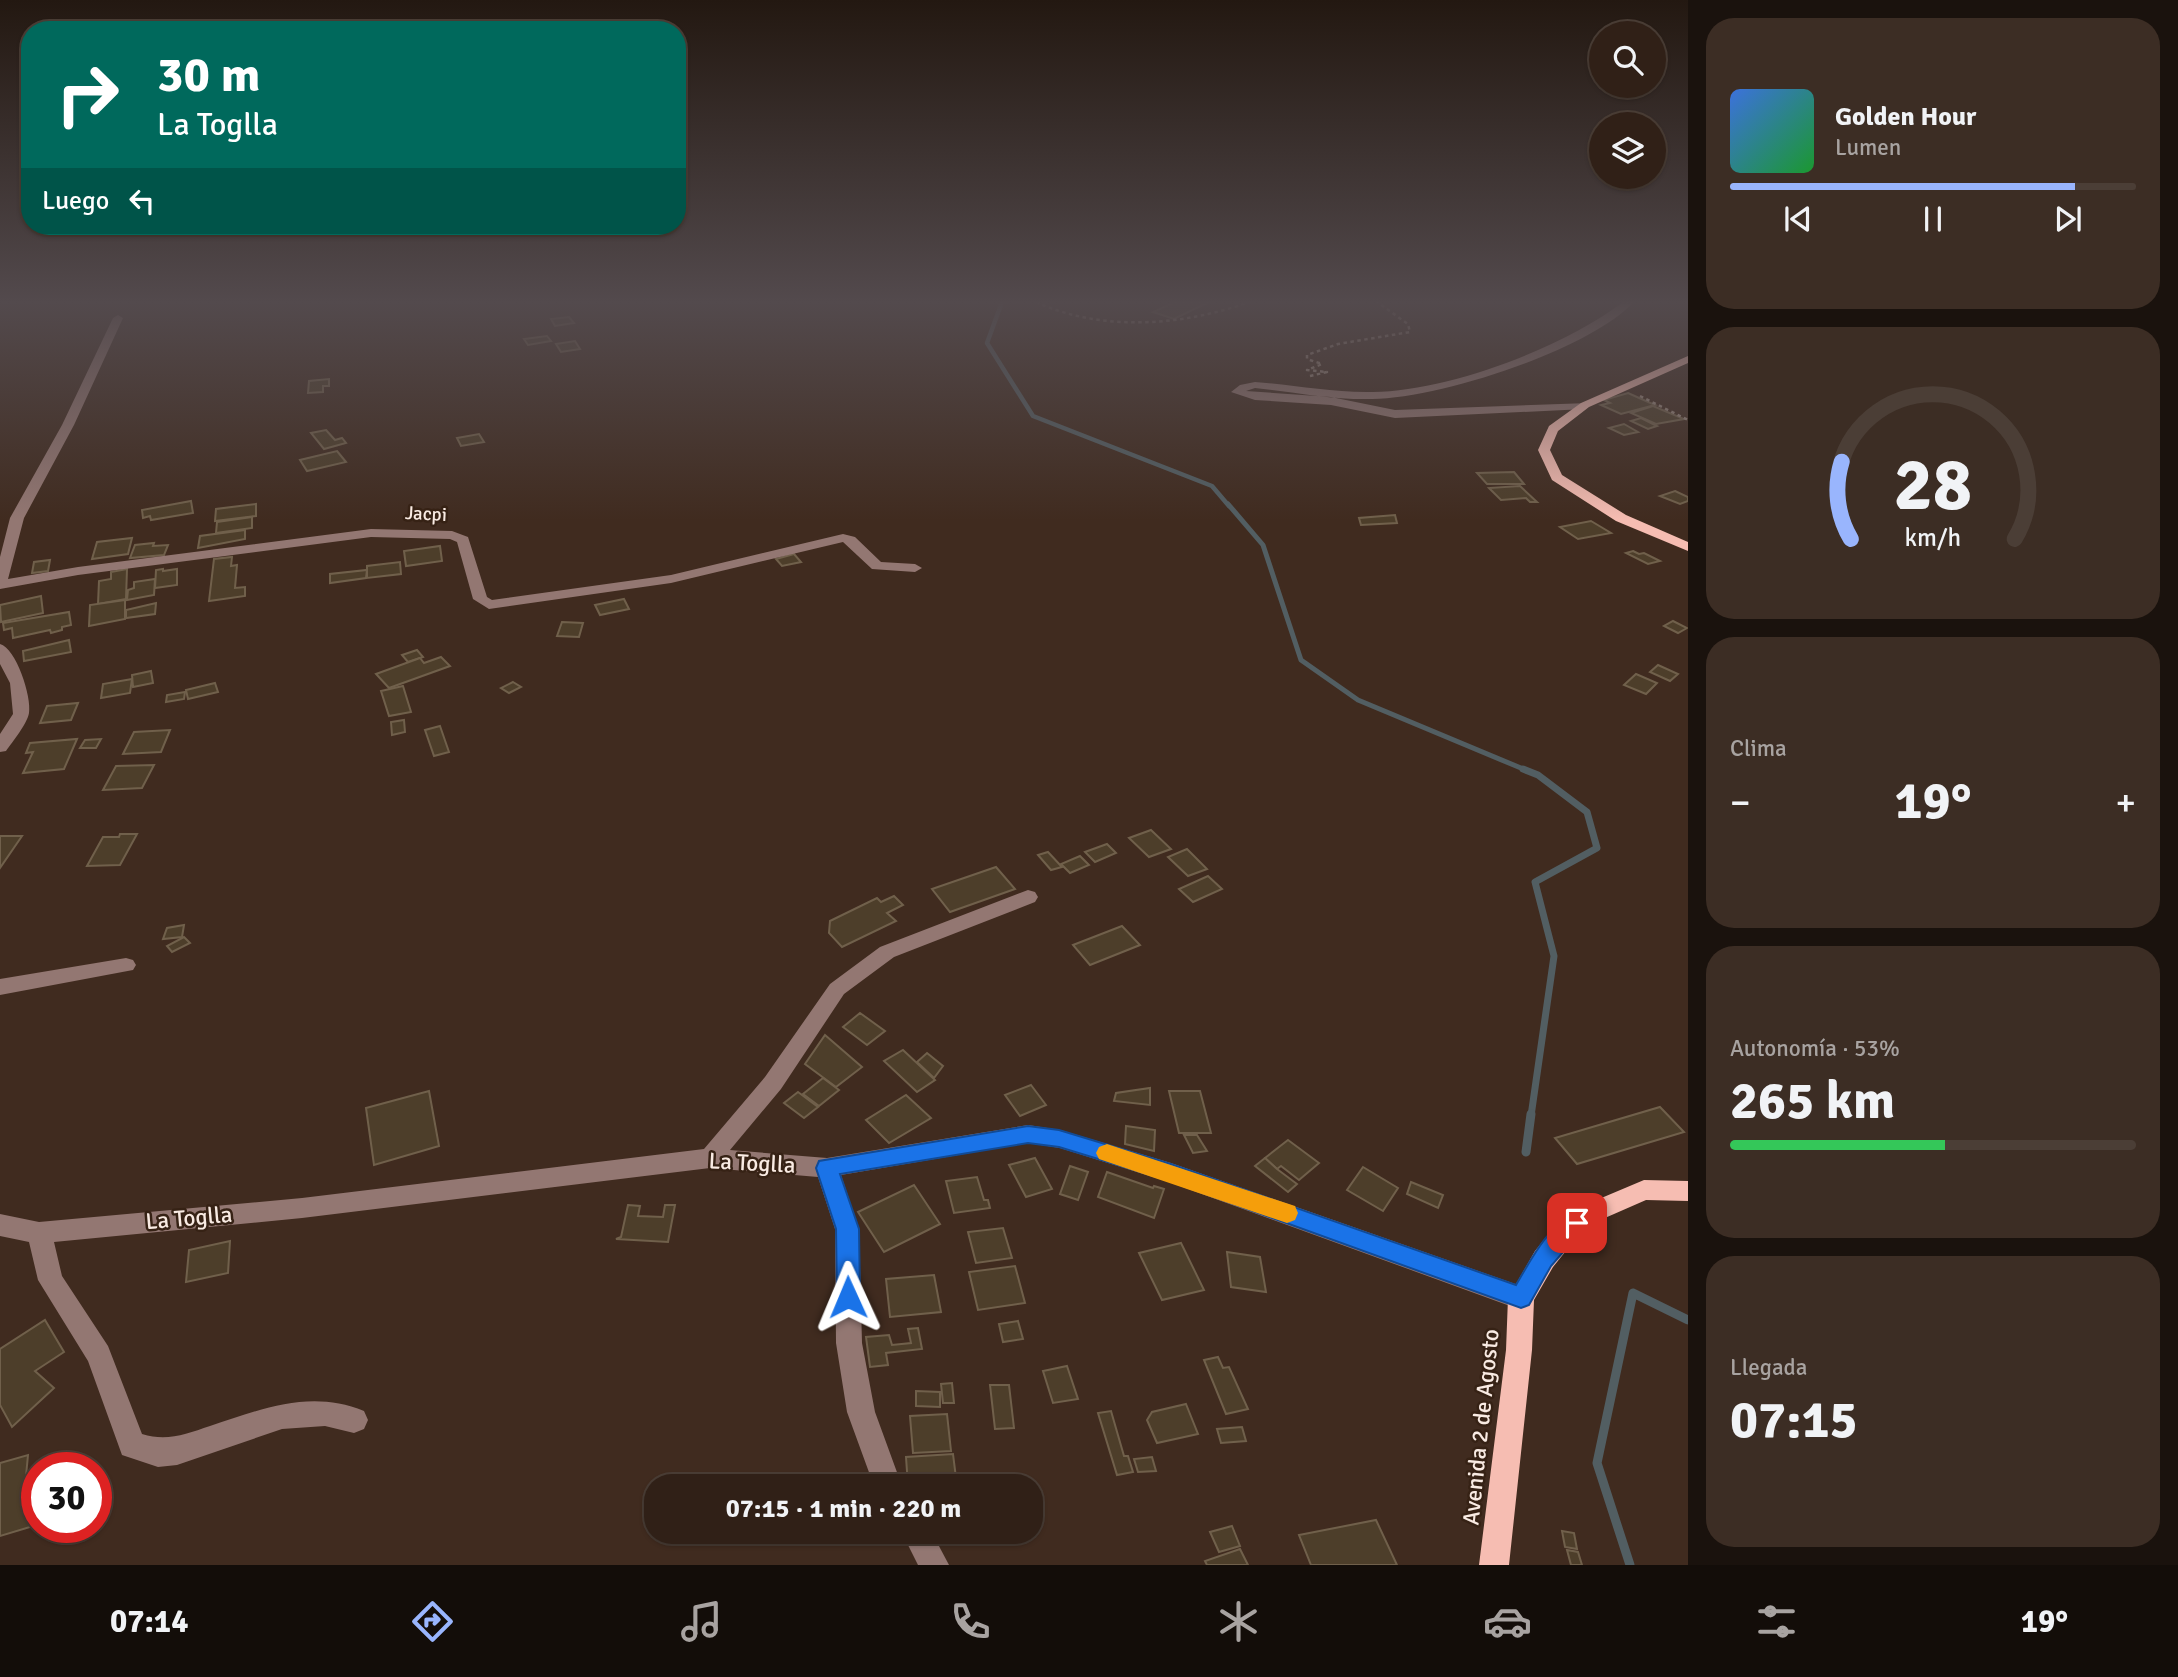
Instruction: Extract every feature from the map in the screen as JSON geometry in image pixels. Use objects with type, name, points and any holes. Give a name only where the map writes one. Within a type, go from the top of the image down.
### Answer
[{"type":"main road","points":[[1652,375],[1585,405],[1553,429],[1544,450],[1557,477],[1621,518],[1688,547]]},
{"type":"main road","name":"Avenida 2 de Agosto","points":[[1494,1565],[1519,1350],[1521,1297],[1544,1259],[1565,1233],[1589,1214],[1644,1190],[1688,1191]]},
{"type":"street","points":[[0,585],[17,517],[63,436],[91,375]]},
{"type":"street","points":[[1471,375],[1388,395],[1255,385],[1244,387],[1237,392],[1255,397],[1331,401],[1395,414],[1585,405]]},
{"type":"street","name":"Jacpi","points":[[0,585],[78,571],[371,533],[452,536],[463,540],[480,599],[489,605],[671,579],[843,538],[854,544],[877,566],[915,568]]},
{"type":"street","points":[[0,649],[18,682],[21,715],[0,747]]},
{"type":"street","points":[[710,1158],[773,1083],[837,989],[887,951],[1028,897]]},
{"type":"street","points":[[0,988],[126,965]]},
{"type":"street","name":"La Toglla","points":[[0,1225],[39,1233],[302,1208],[710,1158],[827,1168],[1028,1134],[1059,1139],[1171,1173],[1521,1297]]},
{"type":"street","points":[[827,1168],[848,1229],[849,1343],[860,1412],[883,1474]]},
{"type":"street","points":[[39,1233],[51,1280],[99,1356],[132,1445],[158,1452],[177,1451],[282,1416],[326,1413],[354,1420]]},
{"type":"street","points":[[922,1544],[934,1565]]},
{"type":"path","points":[[1307,377],[1315,375]]},
{"type":"path","points":[[1622,388],[1688,420]]},
{"type":"building","points":[[329,379],[329,386],[323,386],[323,392],[308,393],[309,381]]},
{"type":"building","points":[[1628,393],[1655,405],[1621,414],[1601,405],[1610,403],[1604,400]]},
{"type":"building","points":[[1653,406],[1684,419],[1656,424],[1631,413]]},
{"type":"building","points":[[1641,418],[1657,426],[1648,429],[1631,421]]},
{"type":"building","points":[[1624,424],[1638,432],[1624,435],[1609,428]]},
{"type":"building","points":[[326,430],[335,440],[342,438],[346,443],[324,449],[311,433]]},
{"type":"building","points":[[479,434],[484,442],[461,446],[457,438]]},
{"type":"building","points":[[337,451],[346,462],[307,471],[300,460]]},
{"type":"building","points":[[1514,472],[1524,484],[1487,484],[1477,473]]},
{"type":"building","points":[[1520,486],[1537,502],[1530,502],[1526,498],[1501,500],[1489,488]]},
{"type":"building","points":[[1675,491],[1688,497],[1688,501],[1680,504],[1660,496]]},
{"type":"building","points":[[191,501],[193,513],[151,520],[150,516],[143,518],[142,510]]},
{"type":"building","points":[[256,504],[256,516],[215,521],[216,509]]},
{"type":"building","points":[[1395,515],[1397,523],[1361,525],[1359,518]]},
{"type":"building","points":[[252,517],[252,528],[216,533],[217,522]]},
{"type":"building","points":[[1591,521],[1611,533],[1578,539],[1560,527]]},
{"type":"building","points":[[245,530],[245,539],[198,548],[200,536]]},
{"type":"building","points":[[132,538],[128,554],[92,559],[97,542]]},
{"type":"building","points":[[154,543],[153,546],[168,545],[164,555],[130,558],[135,545]]},
{"type":"building","points":[[440,546],[442,561],[406,566],[404,551]]},
{"type":"building","points":[[1633,551],[1660,561],[1648,564],[1626,553]]},
{"type":"building","points":[[794,554],[801,562],[782,566],[776,559]]},
{"type":"building","points":[[232,557],[231,566],[237,565],[235,588],[245,587],[245,596],[209,601],[214,559]]},
{"type":"building","points":[[50,560],[48,571],[32,573],[34,562]]},
{"type":"building","points":[[400,562],[401,574],[367,578],[367,566]]},
{"type":"building","points":[[127,569],[126,599],[98,604],[99,581],[111,579],[111,572]]},
{"type":"building","points":[[177,569],[177,585],[155,588],[156,570]]},
{"type":"building","points":[[367,570],[366,578],[330,583],[330,574]]},
{"type":"building","points":[[155,579],[154,595],[127,600],[128,590],[134,588],[134,582]]},
{"type":"building","points":[[41,596],[43,613],[1,622],[0,605]]},
{"type":"building","points":[[624,599],[629,609],[600,615],[595,605]]},
{"type":"building","points":[[125,600],[125,619],[89,626],[90,605]]},
{"type":"building","points":[[156,603],[155,614],[126,618],[126,610]]},
{"type":"building","points":[[69,612],[71,625],[62,627],[62,630],[13,638],[12,628],[4,630],[3,623]]},
{"type":"building","points":[[1673,621],[1687,628],[1678,633],[1664,626]]},
{"type":"building","points":[[562,622],[583,623],[579,637],[557,636]]},
{"type":"building","points":[[69,640],[71,652],[24,661],[23,651]]},
{"type":"building","points":[[417,650],[423,657],[408,662],[402,655]]},
{"type":"building","points":[[441,657],[450,666],[389,688],[376,674],[420,658],[424,663]]},
{"type":"building","points":[[1658,665],[1678,674],[1670,681],[1650,672]]},
{"type":"building","points":[[151,671],[153,683],[133,687],[132,675]]},
{"type":"building","points":[[1636,674],[1657,683],[1646,694],[1624,685]]},
{"type":"building","points":[[132,679],[130,693],[101,698],[103,684]]},
{"type":"building","points":[[513,682],[521,687],[509,693],[501,688]]},
{"type":"building","points":[[215,683],[218,692],[188,699],[186,690]]},
{"type":"building","points":[[403,686],[411,712],[389,716],[381,691]]},
{"type":"building","points":[[185,692],[184,699],[166,702],[167,695]]},
{"type":"building","points":[[78,703],[71,720],[40,723],[47,706]]},
{"type":"building","points":[[404,720],[405,732],[392,735],[391,722]]},
{"type":"building","points":[[440,726],[449,752],[434,756],[425,730]]},
{"type":"building","points":[[170,730],[161,752],[123,754],[134,732]]},
{"type":"building","points":[[77,739],[64,769],[23,773],[33,752],[26,753],[30,743]]},
{"type":"building","points":[[101,739],[96,748],[80,748],[85,740]]},
{"type":"building","points":[[154,765],[142,788],[103,790],[116,766]]},
{"type":"building","points":[[1151,830],[1171,849],[1149,857],[1129,838]]},
{"type":"building","points":[[120,834],[137,834],[120,865],[87,866],[103,837],[119,837]]},
{"type":"building","points":[[0,836],[22,836],[0,868]]},
{"type":"building","points":[[1107,844],[1116,853],[1095,862],[1085,852]]},
{"type":"building","points":[[1187,849],[1207,869],[1188,876],[1168,857]]},
{"type":"building","points":[[1048,852],[1062,867],[1051,870],[1038,855]]},
{"type":"building","points":[[1080,856],[1089,865],[1070,873],[1061,864]]},
{"type":"building","points":[[996,867],[1015,889],[950,912],[932,889]]},
{"type":"building","points":[[1208,876],[1222,889],[1193,902],[1179,889]]},
{"type":"building","points":[[894,896],[903,905],[887,913],[896,921],[842,947],[829,933],[830,921],[877,898],[881,902]]},
{"type":"building","points":[[184,925],[182,937],[163,939],[167,928]]},
{"type":"building","points":[[1122,926],[1140,945],[1090,965],[1073,945]]},
{"type":"building","points":[[184,937],[190,943],[172,952],[167,946]]},
{"type":"building","points":[[860,1013],[885,1031],[867,1045],[843,1027]]},
{"type":"building","points":[[825,1035],[862,1067],[836,1087],[805,1064]]},
{"type":"building","points":[[903,1050],[935,1080],[917,1092],[884,1061]]},
{"type":"building","points":[[927,1053],[943,1066],[934,1078],[917,1062]]},
{"type":"building","points":[[823,1078],[839,1090],[819,1106],[803,1094]]},
{"type":"building","points":[[1031,1085],[1046,1105],[1020,1116],[1005,1095]]},
{"type":"building","points":[[1150,1088],[1150,1105],[1114,1101],[1116,1093]]},
{"type":"building","points":[[429,1091],[439,1146],[374,1165],[366,1108]]},
{"type":"building","points":[[1169,1091],[1200,1091],[1211,1133],[1179,1133]]},
{"type":"building","points":[[798,1092],[818,1107],[804,1118],[784,1103]]},
{"type":"building","points":[[906,1095],[931,1118],[889,1143],[866,1120]]},
{"type":"building","points":[[1660,1107],[1684,1132],[1577,1164],[1555,1138]]},
{"type":"building","points":[[1126,1126],[1155,1130],[1154,1151],[1125,1144]]},
{"type":"building","points":[[1184,1135],[1197,1135],[1207,1151],[1193,1153]]},
{"type":"building","points":[[1288,1140],[1319,1163],[1299,1180],[1281,1166],[1277,1169],[1265,1158]]},
{"type":"building","points":[[1035,1158],[1052,1189],[1026,1197],[1009,1165]]},
{"type":"building","points":[[1265,1158],[1297,1184],[1288,1192],[1255,1166]]},
{"type":"building","points":[[1070,1166],[1088,1172],[1078,1200],[1060,1194]]},
{"type":"building","points":[[1363,1167],[1398,1188],[1383,1211],[1347,1190]]},
{"type":"building","points":[[1107,1172],[1153,1188],[1164,1189],[1154,1218],[1098,1197]]},
{"type":"building","points":[[977,1177],[984,1200],[988,1200],[990,1208],[954,1213],[946,1181]]},
{"type":"building","points":[[1411,1182],[1443,1195],[1438,1208],[1407,1194]]},
{"type":"building","points":[[914,1185],[940,1224],[884,1252],[858,1212]]},
{"type":"building","points":[[628,1205],[640,1206],[638,1216],[663,1217],[665,1205],[675,1205],[668,1242],[616,1239],[621,1237]]},
{"type":"building","points":[[1003,1228],[1012,1258],[976,1263],[968,1232]]},
{"type":"building","points":[[230,1241],[228,1273],[186,1282],[189,1250]]},
{"type":"building","points":[[1181,1243],[1204,1290],[1162,1300],[1139,1253]]},
{"type":"building","points":[[1227,1252],[1260,1257],[1266,1292],[1231,1287]]},
{"type":"building","points":[[1015,1266],[1025,1303],[978,1310],[969,1272]]},
{"type":"building","points":[[934,1275],[941,1312],[890,1317],[886,1279]]},
{"type":"building","points":[[45,1320],[64,1352],[35,1371],[54,1388],[12,1427],[0,1405],[0,1349]]},
{"type":"building","points":[[1018,1321],[1023,1339],[1003,1342],[999,1324]]},
{"type":"building","points":[[918,1328],[922,1349],[886,1353],[888,1365],[870,1367],[866,1337],[889,1335],[892,1345],[911,1343],[908,1329]]},
{"type":"building","points":[[1218,1357],[1223,1368],[1229,1367],[1248,1409],[1226,1414],[1204,1360]]},
{"type":"building","points":[[1067,1366],[1078,1399],[1053,1403],[1043,1371]]},
{"type":"building","points":[[952,1383],[954,1403],[943,1403],[941,1384]]},
{"type":"building","points":[[990,1385],[1009,1385],[1014,1428],[995,1429]]},
{"type":"building","points":[[916,1391],[940,1392],[940,1407],[916,1406]]},
{"type":"building","points":[[1186,1404],[1198,1434],[1157,1443],[1147,1420],[1152,1412]]},
{"type":"building","points":[[1111,1411],[1124,1456],[1128,1456],[1133,1472],[1117,1475],[1098,1413]]},
{"type":"building","points":[[947,1414],[951,1451],[913,1453],[910,1416]]},
{"type":"building","points":[[1242,1427],[1246,1441],[1221,1443],[1217,1429]]},
{"type":"building","points":[[953,1454],[956,1474],[907,1474],[906,1457]]},
{"type":"building","points":[[21,1457],[21,1530],[0,1536],[0,1463]]},
{"type":"building","points":[[1152,1457],[1156,1471],[1138,1472],[1134,1459]]},
{"type":"building","points":[[1376,1520],[1397,1565],[1311,1565],[1299,1535]]},
{"type":"building","points":[[1232,1526],[1240,1546],[1219,1552],[1210,1532]]},
{"type":"building","points":[[1562,1531],[1574,1533],[1577,1549],[1565,1547]]},
{"type":"building","points":[[1240,1549],[1248,1565],[1207,1565],[1205,1561]]},
{"type":"building","points":[[1567,1550],[1578,1552],[1582,1565],[1571,1565]]},
{"type":"waterway","points":[[1007,375],[1033,416],[1212,486],[1229,506]]},
{"type":"waterway","points":[[1228,504],[1263,545],[1301,660],[1358,700],[1528,771]]},
{"type":"waterway","points":[[1523,769],[1528,771]]},
{"type":"waterway","points":[[1528,771],[1538,775],[1587,812],[1597,848],[1535,882],[1554,956],[1531,1116]]},
{"type":"waterway","points":[[1526,1152],[1531,1114]]},
{"type":"waterway","points":[[1630,1565],[1597,1463],[1633,1293],[1688,1320]]},
{"type":"slow traffic","points":[[1107,1153],[1287,1213]]},
{"type":"route","points":[[848,1297],[848,1229],[827,1168],[1028,1134],[1059,1139],[1171,1173],[1521,1297],[1544,1259],[1577,1223]]}]
